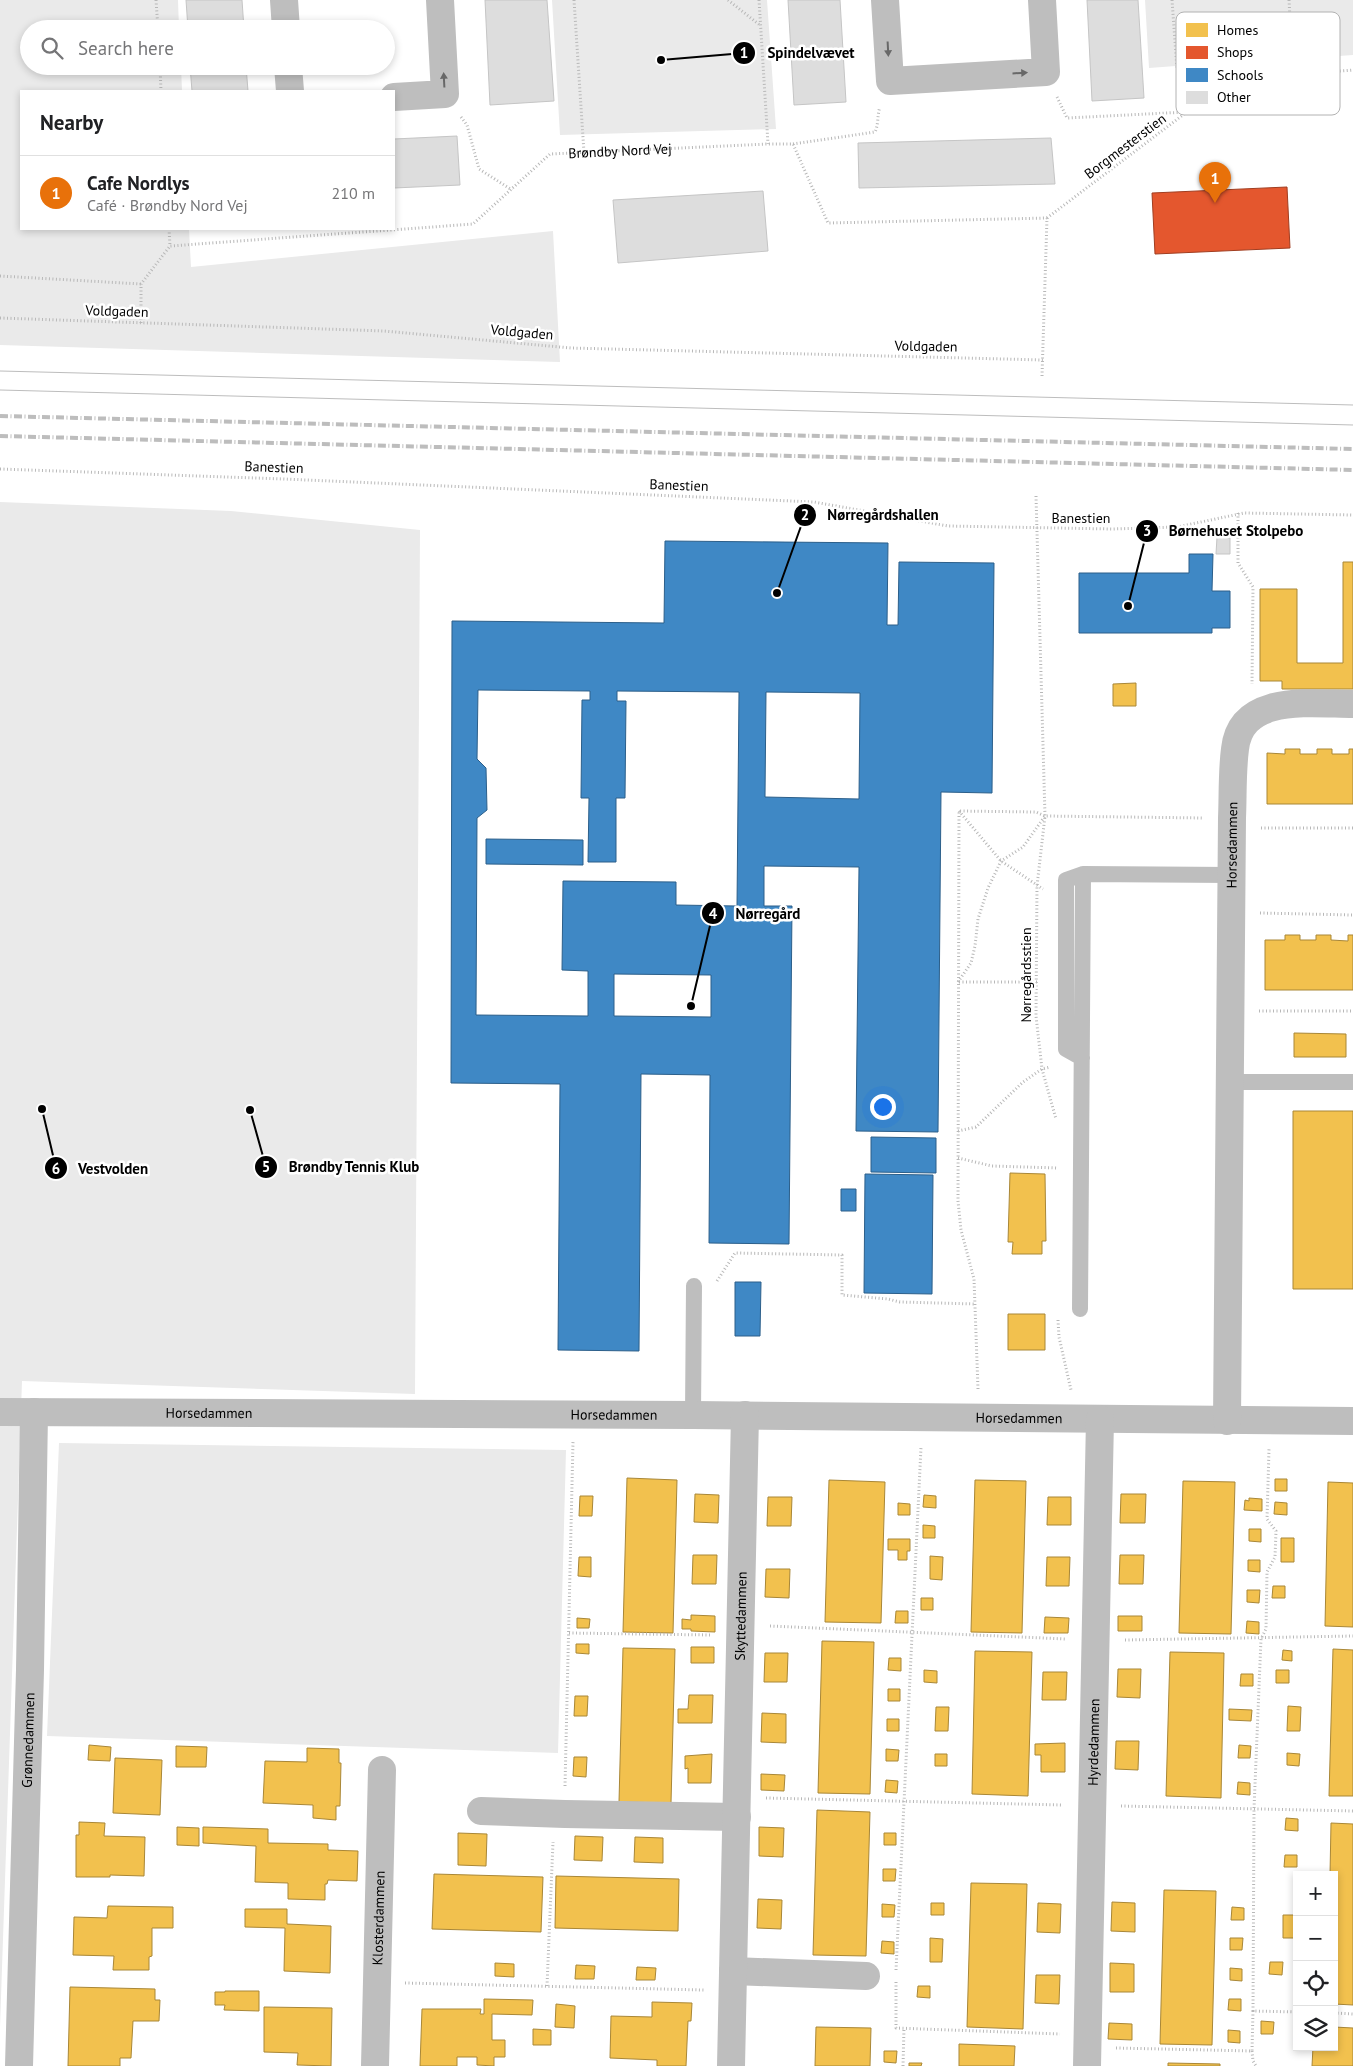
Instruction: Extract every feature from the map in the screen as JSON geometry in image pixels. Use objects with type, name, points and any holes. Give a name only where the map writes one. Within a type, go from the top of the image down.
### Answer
[{"type":"street","points":[[284,0],[285,20]]},
{"type":"street","points":[[395,97],[445,94],[440,0]]},
{"type":"street","points":[[885,0],[890,81],[1046,72],[1042,0]]},
{"type":"street","points":[[289,75],[290,90]]},
{"type":"street","points":[[1252,717],[1264,708],[1293,704],[1353,704]]},
{"type":"street","name":"Horsedammen","points":[[1227,1420],[1232,823],[1235,747],[1244,723],[1252,717]]},
{"type":"street","name":"Horsedammen","points":[[0,1412],[693,1414],[1353,1421]]},
{"type":"street","name":"Grønnedammen","points":[[18,2066],[30,1670],[34,1412]]},
{"type":"street","name":"Skyttedammen","points":[[730,2066],[745,1415]]},
{"type":"street","name":"Hyrdedammen","points":[[1087,2066],[1100,1418]]},
{"type":"street","name":"Klosterdammen","points":[[375,2066],[382,1770]]},
{"type":"street","points":[[481,1811],[559,1814],[737,1807]]},
{"type":"street","points":[[733,1988],[866,1976]]},
{"type":"lane","points":[[1082,1058],[1066,1049],[1066,880],[1083,874],[1232,875]]},
{"type":"lane","points":[[1080,1309],[1083,874]]},
{"type":"lane","points":[[1230,1082],[1353,1082]]},
{"type":"lane","points":[[693,1414],[694,1286]]},
{"type":"path","points":[[156,0],[157,20]]},
{"type":"path","points":[[574,0],[584,153]]},
{"type":"path","points":[[728,0],[760,26]]},
{"type":"path","points":[[759,0],[768,144]]},
{"type":"path","points":[[1172,0],[1176,69]]},
{"type":"path","name":"Borgmesterstien","points":[[1340,71],[1353,70]]},
{"type":"path","points":[[1046,72],[1067,118],[1176,113]]},
{"type":"path","points":[[160,75],[161,90]]},
{"type":"path","points":[[445,94],[467,124],[479,169],[512,190]]},
{"type":"path","name":"Brøndby Nord Vej","points":[[395,230],[473,224],[550,154],[793,144],[875,132],[879,124],[878,111]]},
{"type":"path","name":"Borgmesterstien","points":[[1048,218],[1184,115]]},
{"type":"path","points":[[793,144],[828,223],[1048,218],[1042,376]]},
{"type":"path","points":[[140,323],[140,284],[170,246],[169,230]]},
{"type":"path","name":"Brøndby Nord Vej","points":[[170,246],[390,230]]},
{"type":"path","points":[[0,276],[140,284]]},
{"type":"path","name":"Voldgaden","points":[[0,318],[384,331],[571,348],[1043,360]]},
{"type":"path","name":"Banestien","points":[[0,469],[284,479],[814,502],[948,526],[1112,529],[1176,527],[1238,513],[1353,515]]},
{"type":"path","name":"Nørregårdsstien","points":[[1036,496],[1045,816],[1037,886],[1036,1016],[1042,1069],[1057,1125]]},
{"type":"path","points":[[1238,513],[1238,563],[1253,587],[1252,717]]},
{"type":"path","points":[[959,811],[1036,812],[1045,816],[1353,828]]},
{"type":"path","points":[[959,811],[1001,861],[1037,886],[1066,899]]},
{"type":"path","points":[[959,811],[958,1201],[960,1220],[974,1279],[978,1417]]},
{"type":"path","points":[[958,982],[970,963],[975,946],[978,920],[988,888],[1001,861],[1023,847],[1045,816]]},
{"type":"path","points":[[1232,913],[1353,915]]},
{"type":"path","points":[[958,982],[1066,982]]},
{"type":"path","points":[[1231,1011],[1353,1011]]},
{"type":"path","points":[[958,1131],[976,1127],[1023,1082],[1042,1069],[1082,1058]]},
{"type":"path","points":[[958,1158],[992,1166],[1081,1169]]},
{"type":"path","points":[[1057,1159],[1058,1178]]},
{"type":"path","points":[[694,1286],[717,1280],[736,1253],[842,1255],[842,1294],[888,1298],[900,1302],[976,1304]]},
{"type":"path","points":[[1058,1317],[1059,1337],[1071,1390],[1072,1418]]},
{"type":"path","points":[[547,1986],[569,1633],[573,1414]]},
{"type":"path","points":[[866,1976],[896,1976],[922,1416]]},
{"type":"path","points":[[1253,2011],[1254,1809],[1261,1639],[1266,1629],[1267,1572],[1275,1557],[1276,1549],[1276,1532],[1267,1519],[1269,1420]]},
{"type":"path","points":[[569,1633],[740,1636],[766,1626],[912,1631],[1096,1641],[1353,1636]]},
{"type":"path","points":[[737,1807],[904,1801],[1353,1811]]},
{"type":"path","points":[[377,1982],[733,1988]]},
{"type":"path","points":[[1338,2013],[1353,2014]]},
{"type":"path","points":[[903,2066],[904,2028]]},
{"type":"path","points":[[1252,2051],[1253,2061],[1256,2066]]},
{"type":"shaded area","points":[[0,0],[178,0],[179,20],[20,20],[20,75],[181,75],[182,90],[20,90],[20,230],[189,230],[191,267],[553,231],[560,362],[0,345]]},
{"type":"shaded area","points":[[552,0],[767,0],[776,129],[560,135]]},
{"type":"shaded area","points":[[1145,0],[1353,0],[1353,55],[1340,56],[1340,12],[1176,12],[1176,66],[1149,68]]},
{"type":"shaded area","points":[[0,502],[231,511],[420,530],[415,1394],[22,1381],[0,2027]]},
{"type":"shaded area","points":[[59,1443],[566,1450],[558,1753],[47,1736]]},
{"type":"building: Homes","points":[[1343,562],[1353,562],[1353,689],[1282,689],[1282,681],[1260,681],[1260,589],[1297,589],[1297,663],[1343,663]]},
{"type":"building: Homes","points":[[1136,683],[1136,706],[1113,706],[1113,684]]},
{"type":"building: Homes","points":[[1285,749],[1300,749],[1300,754],[1317,754],[1317,749],[1332,749],[1332,754],[1349,754],[1349,749],[1353,749],[1353,804],[1267,804],[1267,753],[1285,754]]},
{"type":"building: Homes","points":[[1285,935],[1300,935],[1300,940],[1316,940],[1316,935],[1331,935],[1331,940],[1348,941],[1348,935],[1353,935],[1353,990],[1265,990],[1265,940],[1285,940]]},
{"type":"building: Homes","points":[[1294,1033],[1346,1034],[1346,1057],[1294,1057]]},
{"type":"building: Homes","points":[[1293,1111],[1353,1111],[1353,1289],[1293,1289]]},
{"type":"building: Homes","points":[[1010,1173],[1045,1174],[1046,1241],[1042,1241],[1042,1254],[1012,1254],[1013,1242],[1008,1242]]},
{"type":"building: Homes","points":[[1008,1314],[1045,1314],[1045,1350],[1008,1350]]},
{"type":"building: Homes","points":[[627,1478],[677,1480],[673,1633],[623,1632]]},
{"type":"building: Homes","points":[[1275,1479],[1287,1479],[1287,1491],[1275,1491]]},
{"type":"building: Homes","points":[[829,1480],[885,1482],[881,1623],[825,1622]]},
{"type":"building: Homes","points":[[975,1480],[1026,1481],[1022,1633],[971,1632]]},
{"type":"building: Homes","points":[[1183,1481],[1235,1482],[1231,1634],[1179,1633]]},
{"type":"building: Homes","points":[[1328,1482],[1353,1483],[1353,1627],[1325,1626]]},
{"type":"building: Homes","points":[[695,1494],[719,1495],[718,1523],[694,1522]]},
{"type":"building: Homes","points":[[1121,1494],[1146,1494],[1145,1523],[1120,1523]]},
{"type":"building: Homes","points":[[924,1495],[936,1496],[936,1508],[923,1507]]},
{"type":"building: Homes","points":[[580,1496],[593,1496],[592,1516],[579,1516]]},
{"type":"building: Homes","points":[[768,1497],[792,1497],[791,1526],[767,1526]]},
{"type":"building: Homes","points":[[1048,1497],[1071,1497],[1071,1525],[1047,1525]]},
{"type":"building: Homes","points":[[1249,1498],[1262,1499],[1262,1511],[1244,1510],[1245,1500],[1249,1501]]},
{"type":"building: Homes","points":[[1275,1502],[1287,1503],[1287,1515],[1274,1514]]},
{"type":"building: Homes","points":[[898,1503],[910,1504],[910,1515],[898,1515]]},
{"type":"building: Homes","points":[[923,1525],[935,1526],[935,1538],[923,1538]]},
{"type":"building: Homes","points":[[1249,1529],[1261,1529],[1261,1542],[1249,1541]]},
{"type":"building: Homes","points":[[1281,1538],[1294,1538],[1294,1562],[1281,1562]]},
{"type":"building: Homes","points":[[888,1539],[910,1539],[910,1551],[907,1551],[907,1560],[898,1560],[898,1550],[888,1550]]},
{"type":"building: Homes","points":[[693,1555],[717,1555],[716,1584],[692,1584]]},
{"type":"building: Homes","points":[[1120,1555],[1144,1555],[1143,1584],[1119,1584]]},
{"type":"building: Homes","points":[[930,1556],[943,1557],[942,1580],[930,1579]]},
{"type":"building: Homes","points":[[579,1557],[591,1557],[591,1577],[578,1576]]},
{"type":"building: Homes","points":[[1047,1557],[1070,1557],[1069,1586],[1046,1586]]},
{"type":"building: Homes","points":[[1248,1560],[1260,1560],[1260,1572],[1248,1571]]},
{"type":"building: Homes","points":[[766,1569],[790,1569],[789,1598],[765,1597]]},
{"type":"building: Homes","points":[[1273,1586],[1285,1586],[1285,1598],[1272,1598]]},
{"type":"building: Homes","points":[[1247,1590],[1260,1590],[1259,1603],[1247,1602]]},
{"type":"building: Homes","points":[[921,1598],[933,1598],[933,1610],[921,1610]]},
{"type":"building: Homes","points":[[896,1611],[908,1611],[908,1623],[895,1623]]},
{"type":"building: Homes","points":[[691,1615],[715,1616],[715,1632],[682,1629],[682,1619],[691,1620]]},
{"type":"building: Homes","points":[[1118,1616],[1142,1616],[1142,1631],[1118,1631]]},
{"type":"building: Homes","points":[[1045,1617],[1069,1618],[1068,1633],[1044,1633]]},
{"type":"building: Homes","points":[[577,1618],[590,1619],[589,1628],[577,1628]]},
{"type":"building: Homes","points":[[1247,1621],[1259,1622],[1259,1634],[1246,1633]]},
{"type":"building: Homes","points":[[822,1641],[874,1642],[870,1794],[818,1793]]},
{"type":"building: Homes","points":[[576,1644],[589,1644],[589,1654],[576,1653]]},
{"type":"building: Homes","points":[[691,1647],[714,1647],[714,1663],[691,1663]]},
{"type":"building: Homes","points":[[623,1648],[675,1649],[671,1803],[619,1802]]},
{"type":"building: Homes","points":[[1333,1649],[1353,1650],[1353,1796],[1329,1796]]},
{"type":"building: Homes","points":[[1283,1650],[1292,1651],[1292,1661],[1282,1660]]},
{"type":"building: Homes","points":[[975,1651],[1032,1652],[1028,1796],[972,1794]]},
{"type":"building: Homes","points":[[1170,1652],[1224,1653],[1221,1798],[1166,1796]]},
{"type":"building: Homes","points":[[765,1653],[788,1653],[787,1682],[764,1682]]},
{"type":"building: Homes","points":[[889,1658],[901,1658],[901,1671],[888,1670]]},
{"type":"building: Homes","points":[[1118,1669],[1141,1669],[1140,1698],[1117,1697]]},
{"type":"building: Homes","points":[[924,1670],[937,1671],[937,1683],[924,1682]]},
{"type":"building: Homes","points":[[1276,1670],[1289,1670],[1289,1683],[1276,1683]]},
{"type":"building: Homes","points":[[1043,1672],[1067,1672],[1066,1700],[1042,1700]]},
{"type":"building: Homes","points":[[1241,1674],[1253,1674],[1253,1686],[1240,1686]]},
{"type":"building: Homes","points":[[888,1689],[900,1689],[900,1701],[888,1701]]},
{"type":"building: Homes","points":[[689,1695],[713,1695],[712,1723],[678,1723],[678,1709],[688,1709]]},
{"type":"building: Homes","points":[[575,1696],[588,1696],[587,1716],[574,1716]]},
{"type":"building: Homes","points":[[1288,1706],[1301,1707],[1300,1731],[1287,1731]]},
{"type":"building: Homes","points":[[936,1707],[949,1707],[948,1731],[935,1731]]},
{"type":"building: Homes","points":[[1229,1709],[1252,1710],[1251,1721],[1229,1720]]},
{"type":"building: Homes","points":[[762,1713],[786,1714],[786,1743],[761,1742]]},
{"type":"building: Homes","points":[[887,1719],[899,1719],[899,1731],[887,1731]]},
{"type":"building: Homes","points":[[1116,1741],[1139,1741],[1138,1770],[1115,1769]]},
{"type":"building: Homes","points":[[1065,1743],[1065,1772],[1041,1772],[1041,1755],[1035,1755],[1035,1744]]},
{"type":"building: Homes","points":[[89,1745],[111,1747],[110,1761],[88,1760]]},
{"type":"building: Homes","points":[[1239,1745],[1251,1746],[1250,1758],[1238,1758]]},
{"type":"building: Homes","points":[[176,1746],[207,1747],[206,1767],[176,1767]]},
{"type":"building: Homes","points":[[307,1748],[339,1749],[339,1763],[341,1763],[340,1806],[336,1806],[336,1820],[313,1818],[313,1805],[263,1803],[265,1761],[307,1762]]},
{"type":"building: Homes","points":[[886,1749],[899,1750],[898,1761],[886,1761]]},
{"type":"building: Homes","points":[[1287,1753],[1300,1754],[1299,1766],[1287,1765]]},
{"type":"building: Homes","points":[[712,1754],[711,1783],[688,1783],[688,1768],[685,1769],[685,1756]]},
{"type":"building: Homes","points":[[935,1754],[947,1754],[947,1766],[935,1766]]},
{"type":"building: Homes","points":[[574,1757],[587,1757],[586,1777],[573,1776]]},
{"type":"building: Homes","points":[[115,1758],[162,1760],[160,1815],[113,1813]]},
{"type":"building: Homes","points":[[761,1774],[785,1775],[784,1791],[761,1790]]},
{"type":"building: Homes","points":[[886,1780],[898,1781],[897,1793],[885,1792]]},
{"type":"building: Homes","points":[[1238,1782],[1250,1783],[1250,1795],[1237,1794]]},
{"type":"building: Homes","points":[[817,1810],[870,1812],[866,1956],[813,1955]]},
{"type":"building: Homes","points":[[1286,1818],[1298,1819],[1298,1831],[1285,1830]]},
{"type":"building: Homes","points":[[79,1822],[105,1823],[104,1836],[145,1837],[144,1876],[76,1877],[76,1835],[79,1835]]},
{"type":"building: Homes","points":[[1331,1823],[1353,1824],[1353,2005],[1338,2004],[1338,1871],[1330,1871]]},
{"type":"building: Homes","points":[[177,1827],[199,1828],[199,1846],[177,1845]]},
{"type":"building: Homes","points":[[203,1827],[268,1829],[268,1843],[328,1844],[328,1850],[358,1851],[357,1881],[328,1880],[327,1884],[325,1884],[325,1900],[288,1899],[288,1883],[255,1882],[256,1846],[203,1843]]},
{"type":"building: Homes","points":[[759,1827],[784,1828],[783,1857],[759,1856]]},
{"type":"building: Homes","points":[[458,1833],[487,1834],[486,1866],[458,1865]]},
{"type":"building: Homes","points":[[884,1833],[896,1833],[896,1845],[884,1845]]},
{"type":"building: Homes","points":[[575,1836],[603,1837],[602,1861],[574,1860]]},
{"type":"building: Homes","points":[[635,1837],[663,1838],[663,1863],[634,1862]]},
{"type":"building: Homes","points":[[1285,1855],[1297,1855],[1297,1867],[1284,1867]]},
{"type":"building: Homes","points":[[883,1869],[896,1869],[895,1881],[883,1881]]},
{"type":"building: Homes","points":[[434,1874],[543,1877],[541,1932],[432,1929]]},
{"type":"building: Homes","points":[[556,1876],[679,1879],[678,1931],[555,1928]]},
{"type":"building: Homes","points":[[971,1883],[1027,1884],[1023,2029],[967,2027]]},
{"type":"building: Homes","points":[[1164,1890],[1216,1891],[1212,2045],[1160,2044]]},
{"type":"building: Homes","points":[[758,1899],[782,1900],[781,1929],[757,1928]]},
{"type":"building: Homes","points":[[1112,1902],[1135,1903],[1135,1932],[1111,1931]]},
{"type":"building: Homes","points":[[931,1903],[944,1903],[944,1915],[931,1915]]},
{"type":"building: Homes","points":[[1038,1903],[1061,1904],[1060,1933],[1037,1932]]},
{"type":"building: Homes","points":[[882,1904],[895,1905],[894,1917],[882,1917]]},
{"type":"building: Homes","points":[[108,1906],[173,1907],[173,1928],[152,1928],[152,1956],[149,1957],[149,1970],[113,1970],[114,1956],[73,1955],[74,1917],[107,1918]]},
{"type":"building: Homes","points":[[1232,1907],[1244,1908],[1244,1920],[1231,1920]]},
{"type":"building: Homes","points":[[245,1909],[287,1909],[287,1924],[331,1926],[330,1973],[284,1971],[285,1928],[245,1927]]},
{"type":"building: Homes","points":[[1283,1915],[1293,1915],[1293,1938],[1283,1938]]},
{"type":"building: Homes","points":[[930,1938],[943,1939],[942,1962],[930,1962]]},
{"type":"building: Homes","points":[[1230,1938],[1243,1938],[1242,1950],[1230,1950]]},
{"type":"building: Homes","points":[[882,1941],[894,1942],[894,1954],[881,1953]]},
{"type":"building: Homes","points":[[1270,1962],[1283,1962],[1282,1975],[1269,1974]]},
{"type":"building: Homes","points":[[495,1963],[514,1964],[514,1977],[495,1976]]},
{"type":"building: Homes","points":[[1110,1963],[1134,1964],[1134,1992],[1110,1992]]},
{"type":"building: Homes","points":[[576,1965],[595,1966],[594,1979],[575,1979]]},
{"type":"building: Homes","points":[[637,1967],[656,1968],[655,1980],[636,1980]]},
{"type":"building: Homes","points":[[1230,1968],[1242,1969],[1242,1981],[1230,1980]]},
{"type":"building: Homes","points":[[1036,1975],[1060,1975],[1059,2004],[1035,2003]]},
{"type":"building: Homes","points":[[918,1986],[930,1986],[930,1998],[917,1997]]},
{"type":"building: Homes","points":[[70,1987],[155,1989],[155,2000],[160,2000],[159,2021],[133,2021],[131,2058],[120,2058],[120,2066],[68,2066]]},
{"type":"building: Homes","points":[[259,1991],[259,2011],[224,2010],[225,2005],[215,2005],[215,1992]]},
{"type":"building: Homes","points":[[484,1999],[533,2000],[532,2015],[492,2014],[492,2040],[505,2040],[505,2057],[494,2057],[494,2066],[477,2065],[477,2057],[457,2057],[457,2066],[420,2066],[422,2009],[481,2009],[480,2014],[484,2014]]},
{"type":"building: Homes","points":[[1229,1999],[1241,1999],[1241,2011],[1228,2010]]},
{"type":"building: Homes","points":[[652,2002],[692,2003],[691,2021],[688,2021],[686,2066],[657,2066],[657,2060],[610,2058],[611,2016],[652,2017]]},
{"type":"building: Homes","points":[[556,2004],[575,2006],[574,2028],[555,2027]]},
{"type":"building: Homes","points":[[264,2007],[332,2008],[331,2066],[297,2065],[298,2053],[264,2052]]},
{"type":"building: Homes","points":[[1261,2021],[1274,2022],[1273,2034],[1261,2034]]},
{"type":"building: Homes","points":[[1109,2023],[1132,2024],[1132,2040],[1108,2039]]},
{"type":"building: Homes","points":[[816,2027],[871,2028],[870,2066],[815,2066]]},
{"type":"building: Homes","points":[[1338,2027],[1353,2028],[1353,2066],[1312,2066],[1313,2051],[1338,2051]]},
{"type":"building: Homes","points":[[533,2029],[551,2030],[551,2045],[533,2045]]},
{"type":"building: Homes","points":[[1228,2030],[1240,2031],[1240,2043],[1228,2042]]},
{"type":"building: Homes","points":[[959,2044],[1015,2046],[1014,2066],[959,2066]]},
{"type":"building: Homes","points":[[884,2051],[897,2051],[896,2063],[884,2062]]},
{"type":"building: Homes","points":[[909,2063],[922,2063],[921,2066],[909,2066]]},
{"type":"building: Homes","points":[[1168,2063],[1220,2064],[1220,2066],[1168,2066]]},
{"type":"building: Shops","points":[[1287,187],[1290,248],[1155,254],[1152,193]]},
{"type":"building: Schools","points":[[665,541],[888,543],[887,625],[898,625],[899,562],[994,563],[992,793],[941,792],[938,1132],[856,1131],[859,867],[764,866],[764,906],[792,906],[789,1244],[709,1243],[710,1075],[641,1074],[639,1351],[558,1350],[560,1084],[451,1083],[452,621],[664,623]],"holes":[[[478,690],[590,691],[590,700],[582,700],[581,798],[589,798],[588,862],[616,862],[616,798],[625,798],[626,701],[617,701],[617,691],[739,692],[737,906],[676,905],[676,882],[563,881],[562,970],[588,971],[588,1016],[476,1015],[477,818],[487,810],[486,768],[477,759]],[[766,692],[860,693],[859,799],[765,797]],[[614,974],[711,975],[711,1017],[614,1016]]]},
{"type":"building: Schools","points":[[1189,554],[1213,554],[1212,591],[1230,591],[1230,628],[1212,628],[1212,633],[1079,633],[1079,573],[1189,573]]},
{"type":"building: Schools","points":[[486,839],[583,840],[583,865],[486,864]]},
{"type":"building: Schools","points":[[871,1137],[936,1138],[936,1173],[871,1172]]},
{"type":"building: Schools","points":[[865,1174],[933,1175],[932,1294],[864,1293]]},
{"type":"building: Schools","points":[[841,1189],[856,1189],[856,1211],[841,1211]]},
{"type":"building: Schools","points":[[735,1282],[761,1282],[760,1336],[735,1336]]},
{"type":"building: Other","points":[[186,0],[242,0],[243,20],[187,20]]},
{"type":"building: Other","points":[[485,0],[547,0],[554,101],[490,105]]},
{"type":"building: Other","points":[[788,0],[840,0],[846,102],[794,105]]},
{"type":"building: Other","points":[[1087,0],[1138,0],[1144,98],[1092,101]]},
{"type":"building: Other","points":[[191,75],[247,75],[248,90],[192,90]]},
{"type":"building: Other","points":[[457,136],[460,185],[395,188],[395,139]]},
{"type":"building: Other","points":[[1051,138],[1055,184],[859,188],[858,143]]},
{"type":"building: Other","points":[[763,191],[768,251],[618,263],[613,200]]},
{"type":"building: Other","points":[[1217,537],[1230,538],[1230,554],[1216,554]]},
{"type":"tram line","points":[[0,371],[1353,405]]},
{"type":"tram line","points":[[0,390],[1353,425]]},
{"type":"railway","points":[[0,416],[1353,449]]},
{"type":"railway","points":[[0,436],[1353,470]]},
{"type":"place","name":"Spindelvævet","points":[[661,60]]},
{"type":"place","name":"Cafe Nordlys","points":[[1215,203]]},
{"type":"place","name":"Nørregårdshallen","points":[[777,593]]},
{"type":"place","name":"Børnehuset Stolpebo","points":[[1128,606]]},
{"type":"place","name":"Nørregård","points":[[691,1006]]},
{"type":"place","name":"Vestvolden","points":[[42,1109]]},
{"type":"place","name":"Brøndby Tennis Klub","points":[[250,1110]]}]
